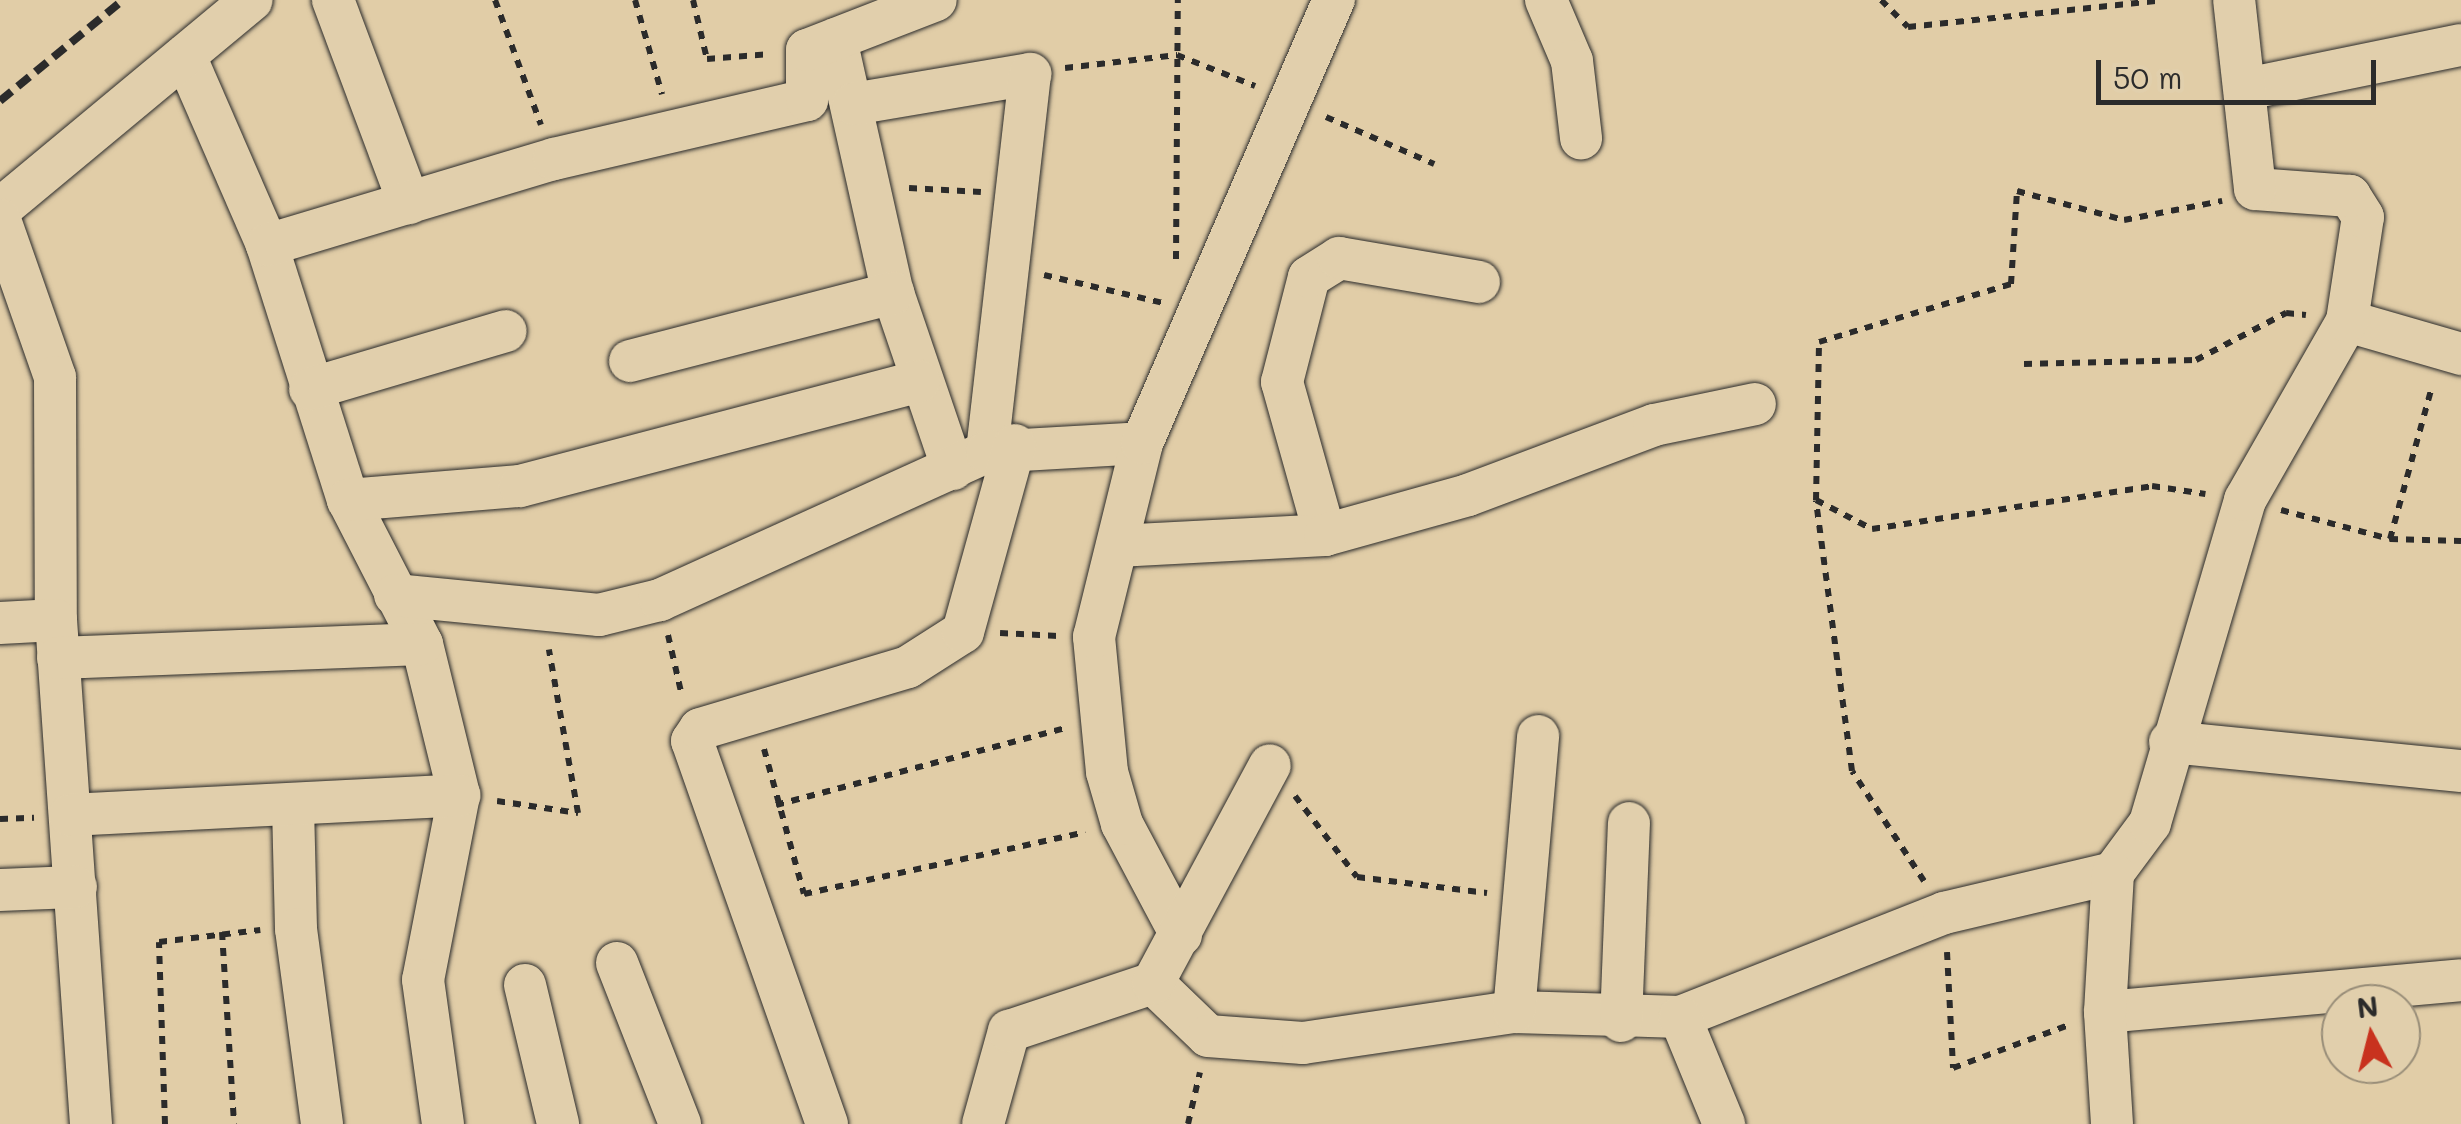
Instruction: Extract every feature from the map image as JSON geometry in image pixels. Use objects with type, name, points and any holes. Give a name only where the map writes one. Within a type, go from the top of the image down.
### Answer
[{"type":"street","points":[[0,209],[252,0]]},
{"type":"street","points":[[334,0],[409,203]]},
{"type":"street","points":[[1182,935],[1122,824],[1097,720],[1094,637],[1142,443],[1334,0]]},
{"type":"street","points":[[1546,0],[1572,60],[1581,138]]},
{"type":"street","points":[[2112,1124],[2105,1012],[2113,873],[2150,823],[2170,742],[2245,500],[2347,322],[2360,204],[2350,196],[2262,194],[2234,0]]},
{"type":"street","points":[[821,45],[911,4]]},
{"type":"street","points":[[267,245],[554,159],[807,100],[821,45]]},
{"type":"street","points":[[821,45],[853,104],[893,293],[919,381],[985,456]]},
{"type":"street","points":[[2246,90],[2461,45]]},
{"type":"street","points":[[185,56],[267,245],[348,500],[422,644],[460,795],[423,980],[443,1124]]},
{"type":"street","points":[[826,1124],[692,741],[700,729],[908,667],[964,632],[1010,268],[1029,72],[853,104]]},
{"type":"street","points":[[0,220],[55,377],[57,639],[91,1124]]},
{"type":"street","points":[[1324,535],[1282,382],[1310,277],[1339,258],[1479,282]]},
{"type":"street","points":[[630,360],[893,293]]},
{"type":"street","points":[[2347,322],[2452,352]]},
{"type":"street","points":[[310,388],[506,331]]},
{"type":"street","points":[[348,500],[520,486],[919,381]]},
{"type":"street","points":[[1117,546],[1324,535],[1468,494],[1654,425],[1754,404]]},
{"type":"street","points":[[395,595],[600,615],[660,600],[985,456],[1142,443]]},
{"type":"street","points":[[0,623],[57,639],[422,644]]},
{"type":"street","points":[[1514,1012],[1528,898],[1538,736]]},
{"type":"street","points":[[2170,742],[2461,772]]},
{"type":"street","points":[[984,1124],[1009,1031],[1153,984],[1270,764]]},
{"type":"street","points":[[70,816],[460,795]]},
{"type":"street","points":[[293,806],[296,929],[322,1124]]},
{"type":"street","points":[[1621,1021],[1629,824]]},
{"type":"street","points":[[1153,984],[1208,1036],[1356,1039],[1514,1012],[1621,1021],[1680,1017],[1944,912],[2113,873]]},
{"type":"street","points":[[0,890],[76,888]]},
{"type":"street","points":[[617,963],[680,1124]]},
{"type":"street","points":[[2105,1012],[2461,980]]},
{"type":"street","points":[[525,985],[558,1124]]},
{"type":"street","points":[[1680,1017],[1724,1124]]},
{"type":"path","points":[[494,0],[554,159]]},
{"type":"path","points":[[635,0],[672,129]]},
{"type":"path","points":[[692,0],[707,59],[821,45]]},
{"type":"path","points":[[1176,267],[1178,0]]},
{"type":"path","points":[[1881,0],[1908,27],[2162,0]]},
{"type":"path","points":[[1029,72],[1177,54],[1434,164]]},
{"type":"path","points":[[872,185],[1015,194]]},
{"type":"path","points":[[2105,1012],[1952,1068],[1944,912],[1852,771],[1816,500],[1819,342],[2011,284],[2017,191],[2124,220],[2262,194]]},
{"type":"path","points":[[1010,268],[1176,306],[1176,286]]},
{"type":"path","points":[[2024,364],[2196,360],[2286,313],[2347,322]]},
{"type":"path","points":[[2390,539],[2452,352]]},
{"type":"path","points":[[1816,500],[1872,529],[2152,486],[2245,500],[2390,539],[2461,541]]},
{"type":"path","points":[[660,600],[692,741]]},
{"type":"path","points":[[460,795],[578,813],[542,610]]},
{"type":"path","points":[[964,632],[1094,637]]},
{"type":"path","points":[[756,714],[776,805],[804,894],[1122,824]]},
{"type":"path","points":[[776,805],[1097,720]]},
{"type":"path","points":[[1270,764],[1357,877],[1528,898]]},
{"type":"path","points":[[165,1124],[160,942],[222,932],[234,1124]]},
{"type":"path","points":[[1188,1124],[1208,1036]]},
{"type":"railway","points":[[0,101],[123,0]]}]
